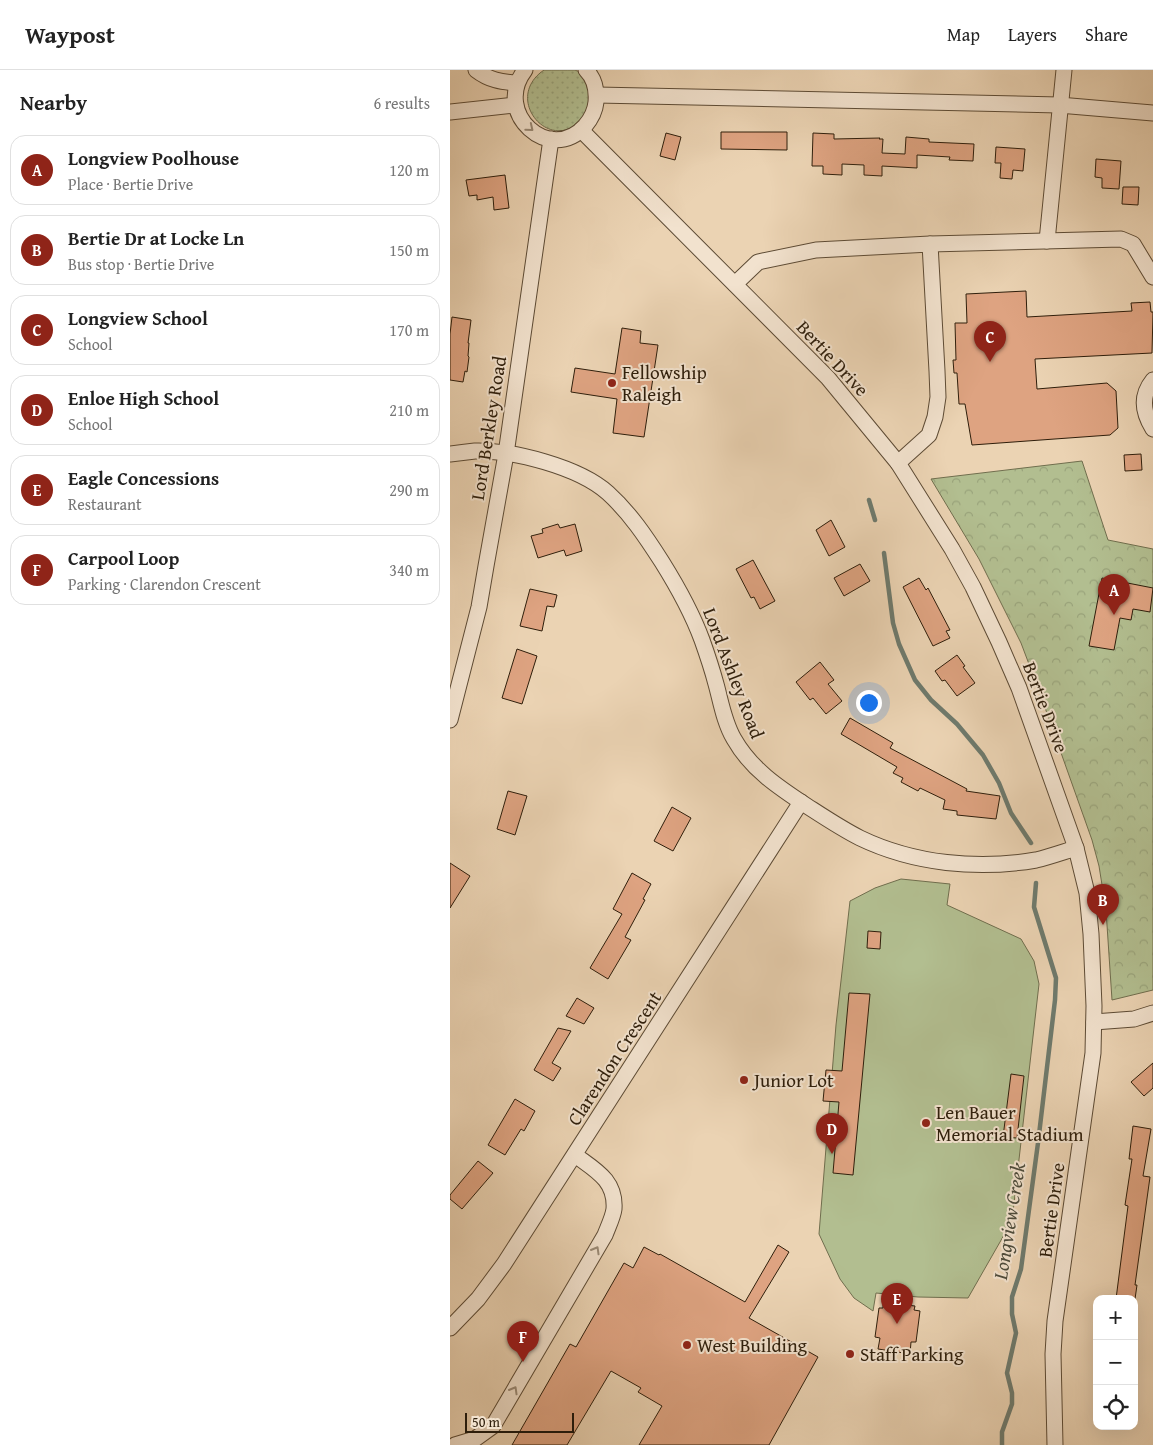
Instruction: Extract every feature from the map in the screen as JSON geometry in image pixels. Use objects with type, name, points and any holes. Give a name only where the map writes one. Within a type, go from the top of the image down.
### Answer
[{"type":"street","points":[[476,70],[485,77],[500,82],[521,76]]},
{"type":"street","points":[[521,76],[514,94],[518,115],[528,128],[540,136],[561,139],[572,136],[581,130],[590,120],[596,108],[597,95],[595,83],[586,70]]},
{"type":"street","points":[[1047,241],[1059,105],[1064,70]]},
{"type":"street","points":[[597,95],[1059,105],[1153,113]]},
{"type":"street","points":[[450,112],[515,106]]},
{"type":"street","name":"Bertie Drive","points":[[581,130],[828,378],[898,463],[952,549],[973,587],[1000,642],[1019,688],[1076,848],[1087,893],[1093,962],[1093,1053],[1053,1354],[1055,1445]]},
{"type":"street","name":"Lord Berkley Road","points":[[450,720],[479,607],[506,454],[551,139]]},
{"type":"street","points":[[735,284],[758,262],[816,250],[930,244],[1122,239],[1133,244],[1153,277]]},
{"type":"street","points":[[898,463],[929,435],[935,417],[938,397],[930,244]]},
{"type":"street","points":[[1153,380],[1145,393],[1144,406],[1146,418],[1153,430]]},
{"type":"street","name":"Lord Ashley Road","points":[[450,454],[475,451],[506,454],[540,461],[576,473],[607,492],[632,517],[669,574],[701,637],[733,737],[755,768],[767,779],[801,802],[860,838],[891,850],[935,861],[984,865],[1007,863],[1036,860],[1076,848]]},
{"type":"street","name":"Clarendon Crescent","points":[[450,1328],[478,1299],[504,1264],[801,802]]},
{"type":"street","points":[[1094,1022],[1153,1014]]},
{"type":"street","points":[[456,1445],[475,1439],[492,1426],[605,1235],[614,1211],[613,1192],[606,1179],[575,1155]]},
{"type":"green space","points":[[544,70],[575,70],[584,77],[587,83],[590,95],[587,113],[579,122],[567,130],[555,130],[543,126],[535,118],[529,107],[528,94],[532,82]]},
{"type":"green space","points":[[1082,461],[1108,540],[1153,549],[1153,990],[1112,1000],[1106,910],[1099,866],[1092,840],[1021,643],[979,559],[931,479]]},
{"type":"green space","name":"Len Bauer Memorial Stadium","points":[[901,879],[950,884],[947,905],[1021,939],[1034,961],[1039,984],[1012,1221],[968,1298],[918,1297],[876,1293],[873,1311],[854,1298],[840,1279],[819,1234],[836,1025],[850,901],[875,888]]},
{"type":"building","points":[[721,132],[787,132],[787,150],[721,149]]},
{"type":"building","points":[[666,133],[681,137],[675,160],[660,156]]},
{"type":"building","points":[[813,133],[834,134],[834,139],[880,138],[883,139],[882,153],[905,154],[906,137],[929,139],[929,142],[974,144],[973,161],[949,160],[950,157],[917,155],[917,168],[882,166],[882,176],[864,175],[864,165],[842,164],[842,175],[823,174],[823,166],[812,166]]},
{"type":"building","points":[[996,147],[1025,149],[1023,171],[1013,170],[1012,179],[1000,178],[1001,163],[995,163]]},
{"type":"building","points":[[1096,159],[1121,161],[1119,189],[1102,188],[1102,178],[1095,177]]},
{"type":"building","points":[[505,175],[509,208],[494,210],[493,197],[477,200],[477,195],[469,196],[466,180]]},
{"type":"building","points":[[1123,187],[1139,187],[1138,205],[1122,204]]},
{"type":"building","points":[[1026,291],[1027,317],[1132,311],[1131,303],[1150,302],[1151,312],[1153,312],[1152,353],[1035,359],[1037,389],[1107,383],[1116,391],[1118,428],[1110,435],[972,445],[965,404],[959,404],[957,373],[954,373],[953,360],[956,360],[955,323],[967,323],[966,294]]},
{"type":"building","points":[[452,317],[471,320],[468,343],[469,357],[467,372],[465,371],[463,382],[450,380]]},
{"type":"building","name":"Fellowship Raleigh","points":[[622,328],[641,331],[640,343],[658,345],[644,437],[613,433],[617,399],[571,392],[575,368],[615,374]]},
{"type":"building","points":[[1141,454],[1142,470],[1125,471],[1124,455]]},
{"type":"building","points":[[831,520],[845,547],[829,556],[816,530]]},
{"type":"building","points":[[558,524],[560,528],[575,524],[582,551],[566,556],[564,550],[538,558],[531,536],[543,533],[542,529]]},
{"type":"building","points":[[753,560],[775,601],[760,609],[754,597],[751,598],[736,569]]},
{"type":"building","points":[[860,564],[870,581],[844,596],[834,578]]},
{"type":"building","points":[[919,578],[926,590],[928,588],[950,630],[946,631],[950,638],[933,646],[903,587]]},
{"type":"building","points":[[1102,578],[1153,588],[1150,612],[1133,609],[1131,620],[1120,618],[1114,650],[1089,646]]},
{"type":"building","points":[[530,589],[557,595],[554,607],[547,606],[542,631],[520,626]]},
{"type":"building","points":[[517,649],[537,656],[522,704],[502,698]]},
{"type":"building","points":[[957,655],[975,683],[957,696],[945,680],[942,681],[935,671]]},
{"type":"building","points":[[820,662],[834,680],[828,684],[842,701],[826,714],[813,698],[810,700],[796,682]]},
{"type":"building","points":[[850,718],[893,743],[890,748],[967,789],[966,791],[1000,796],[996,819],[957,815],[957,811],[943,809],[945,800],[920,788],[918,791],[901,782],[903,778],[893,773],[897,767],[841,734]]},
{"type":"building","points":[[508,791],[527,796],[515,835],[497,829]]},
{"type":"building","points":[[672,807],[691,818],[673,851],[654,841]]},
{"type":"building","points":[[450,863],[470,876],[450,908]]},
{"type":"building","points":[[632,873],[651,884],[643,899],[645,900],[625,937],[631,940],[608,979],[590,968],[622,914],[613,909]]},
{"type":"building","points":[[868,931],[881,932],[880,949],[867,948]]},
{"type":"building","points":[[849,993],[870,994],[853,1175],[833,1173],[839,1102],[823,1101],[826,1070],[842,1071]]},
{"type":"building","points":[[577,998],[594,1008],[584,1024],[566,1016]]},
{"type":"building","points":[[558,1028],[571,1031],[552,1063],[561,1068],[553,1081],[534,1070]]},
{"type":"building","points":[[1153,1063],[1153,1088],[1144,1096],[1131,1082]]},
{"type":"building","points":[[1011,1074],[1024,1076],[1017,1138],[1003,1137]]},
{"type":"building","points":[[515,1099],[535,1111],[524,1131],[521,1129],[505,1155],[488,1145]]},
{"type":"building","points":[[1133,1126],[1151,1129],[1143,1176],[1150,1177],[1135,1285],[1137,1285],[1136,1295],[1117,1295],[1128,1206],[1125,1205],[1132,1159],[1129,1159]]},
{"type":"building","points":[[478,1161],[493,1173],[462,1209],[450,1199],[450,1195]]},
{"type":"building","name":"West Building","points":[[778,1245],[789,1252],[749,1318],[818,1357],[769,1445],[639,1445],[662,1406],[638,1392],[641,1388],[611,1371],[567,1445],[512,1445],[570,1344],[576,1347],[624,1263],[633,1268],[644,1247],[660,1254],[745,1302]]},
{"type":"building","points":[[897,1304],[915,1306],[914,1310],[920,1311],[916,1342],[911,1342],[910,1354],[878,1349],[880,1338],[875,1337],[879,1308],[883,1308],[883,1305],[896,1307]]},
{"type":"waterway","points":[[869,500],[875,520]]},
{"type":"waterway","points":[[884,553],[893,623],[899,644],[915,680],[931,700],[957,724],[983,755],[999,783],[1011,813],[1031,843]]},
{"type":"waterway","name":"Longview Creek","points":[[1002,1445],[1002,1432],[1012,1404],[1012,1393],[1007,1373],[1016,1333],[1012,1314],[1012,1297],[1021,1269],[1055,1000],[1056,978],[1034,907],[1036,883]]},
{"type":"place","name":"Longview School","points":[[990,362]]},
{"type":"place","name":"Fellowship Raleigh","points":[[612,383]]},
{"type":"place","name":"Longview Poolhouse","points":[[1114,615]]},
{"type":"place","name":"Bertie Dr at Locke Ln","points":[[1103,925]]},
{"type":"place","name":"Junior Lot","points":[[744,1080]]},
{"type":"place","name":"Len Bauer Memorial Stadium","points":[[926,1123]]},
{"type":"place","name":"Enloe High School","points":[[832,1154]]},
{"type":"place","name":"Eagle Concessions","points":[[897,1324]]},
{"type":"place","name":"West Building","points":[[687,1345]]},
{"type":"place","name":"Staff Parking","points":[[850,1354]]},
{"type":"place","name":"Carpool Loop","points":[[523,1362]]}]
